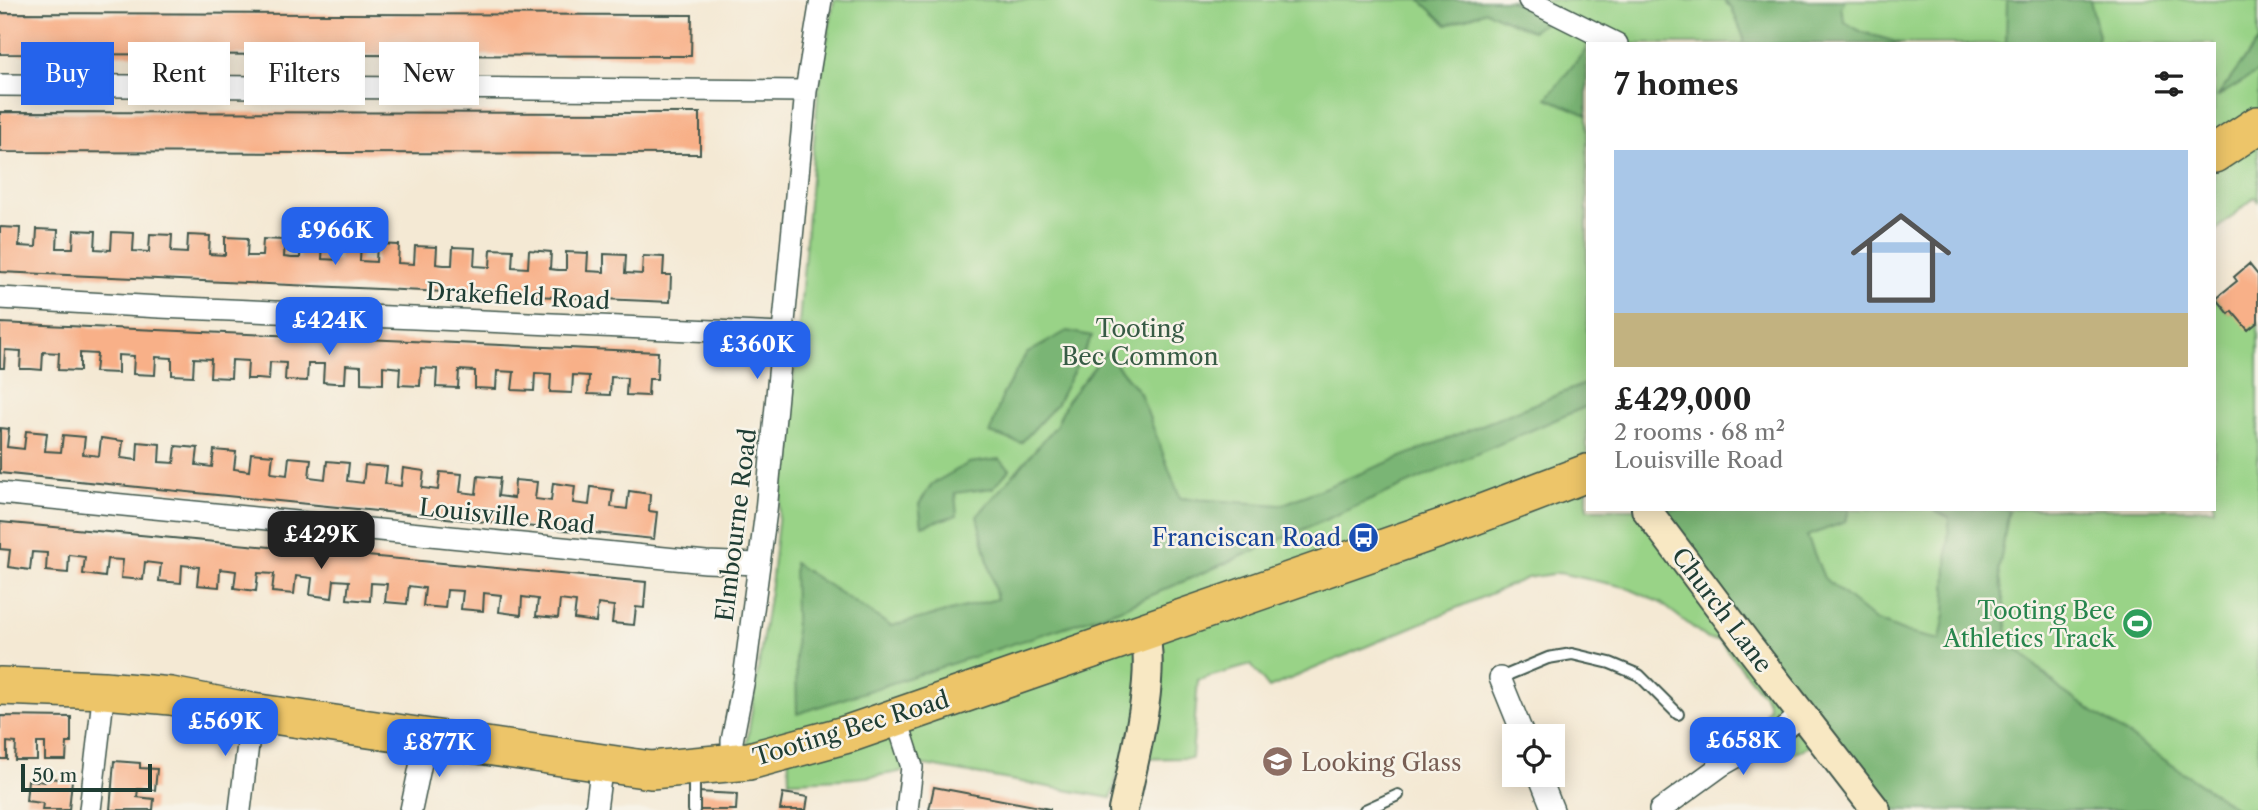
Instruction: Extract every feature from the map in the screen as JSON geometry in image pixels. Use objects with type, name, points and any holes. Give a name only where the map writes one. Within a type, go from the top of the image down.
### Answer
[{"type":"highway","points":[[2216,153],[2258,125]]},
{"type":"highway","name":"Tooting Bec Road","points":[[0,686],[171,696],[252,712],[426,739],[651,770],[733,763],[773,756],[848,734],[1454,524],[1586,473]]},
{"type":"main road","name":"Church Lane","points":[[1648,511],[1876,810]]},
{"type":"main road","points":[[1123,810],[1146,692],[1149,645],[1144,631]]},
{"type":"street","name":"Elmbourne Road","points":[[733,763],[732,741],[744,678],[766,511],[806,91],[821,0]]},
{"type":"street","points":[[1529,0],[1613,42]]},
{"type":"street","points":[[0,85],[806,91]]},
{"type":"street","name":"Drakefield Road","points":[[0,298],[782,334]]},
{"type":"street","name":"Louisville Road","points":[[0,493],[706,562],[758,564]]},
{"type":"street","points":[[1500,678],[1519,724]]},
{"type":"street","points":[[90,810],[104,690]]},
{"type":"street","points":[[240,810],[252,712]]},
{"type":"street","points":[[1660,810],[1722,765],[1780,732],[1801,715]]},
{"type":"street","points":[[896,717],[912,767],[911,796],[907,810]]},
{"type":"street","points":[[411,810],[426,739]]},
{"type":"street","points":[[596,810],[602,763]]},
{"type":"street","points":[[1544,787],[1553,810]]},
{"type":"lane","points":[[1500,678],[1548,658],[1572,654],[1610,663],[1639,675],[1678,714]]},
{"type":"lane","points":[[694,810],[695,766]]},
{"type":"lane","points":[[1365,810],[1398,795]]},
{"type":"green space","name":"Tooting Bec Common","points":[[834,0],[2258,0],[2258,201],[2255,197],[2216,230],[2216,42],[1586,42],[1586,511],[2216,511],[2216,298],[2229,313],[2232,311],[2258,322],[2258,810],[1903,810],[1843,731],[1794,753],[1765,714],[1769,707],[1767,700],[1719,640],[1708,639],[1661,603],[1625,587],[1559,573],[1527,578],[1269,688],[1251,665],[1198,680],[1192,758],[1122,759],[1111,798],[925,765],[875,776],[789,781],[788,735],[746,749],[772,577],[798,337],[818,93]]},
{"type":"green space","points":[[1420,0],[1509,0],[1549,20],[1532,31],[1486,11],[1447,25]]},
{"type":"green space","points":[[1723,0],[1845,0],[1841,8],[1845,22],[1862,32],[1896,42],[1743,42],[1744,38],[1732,9]]},
{"type":"green space","points":[[2007,0],[2090,0],[2099,36],[2096,42],[2006,42]]},
{"type":"green space","points":[[2258,41],[2258,72],[2217,97]]},
{"type":"green space","points":[[1586,49],[1586,115],[1547,98]]},
{"type":"green space","points":[[1067,331],[1092,336],[1056,405],[1021,443],[990,433],[1003,394],[1026,354]]},
{"type":"green space","points":[[1106,352],[1140,393],[1180,498],[1281,505],[1586,383],[1586,406],[1120,609],[797,714],[794,563],[891,626],[997,599],[977,516],[1056,426],[1067,401]]},
{"type":"green space","points":[[999,459],[1010,469],[993,488],[955,493],[957,515],[922,526],[919,504],[932,484],[969,463]]},
{"type":"green space","points":[[1658,511],[1849,511],[1845,522],[1807,536],[1824,578],[1875,620],[1908,633],[1940,640],[1945,614],[1949,518],[1937,511],[2009,511],[1999,569],[2009,640],[2061,690],[2239,810],[1885,810]]},
{"type":"building","points":[[0,13],[692,15],[691,56],[479,55],[479,42],[379,42],[379,55],[365,55],[365,42],[244,42],[244,55],[230,55],[230,42],[128,42],[128,54],[114,54],[114,42],[21,42],[21,54],[0,54]]},
{"type":"building","points":[[0,112],[700,113],[700,154],[0,152]]},
{"type":"building","points":[[0,227],[20,228],[19,246],[36,247],[37,229],[58,230],[57,248],[73,248],[74,230],[96,231],[95,249],[111,250],[112,232],[134,233],[133,251],[149,252],[150,234],[172,235],[171,252],[187,253],[188,235],[210,236],[209,254],[225,255],[225,237],[248,238],[247,256],[262,256],[263,239],[285,240],[284,257],[292,258],[300,258],[301,240],[323,242],[322,259],[339,260],[340,242],[361,243],[360,261],[376,262],[377,244],[399,245],[398,263],[414,264],[415,246],[437,247],[436,264],[444,265],[452,265],[453,247],[475,248],[474,266],[490,267],[491,249],[513,250],[512,267],[528,268],[529,250],[551,252],[550,269],[558,270],[566,270],[566,252],[588,253],[587,271],[604,272],[604,254],[626,255],[625,273],[642,274],[643,256],[664,257],[663,275],[671,275],[670,302],[0,272]]},
{"type":"building","points":[[2249,264],[2258,275],[2258,322],[2248,330],[2232,311],[2229,314],[2216,298],[2237,281],[2234,277]]},
{"type":"building","points":[[0,323],[658,352],[657,379],[649,379],[648,396],[626,395],[627,378],[611,377],[610,395],[588,394],[589,376],[573,375],[572,393],[550,392],[551,374],[535,373],[534,391],[512,390],[514,372],[497,371],[496,389],[475,388],[475,371],[459,370],[458,388],[436,387],[437,369],[421,368],[420,386],[399,385],[400,368],[383,366],[383,384],[361,383],[361,366],[346,365],[345,383],[334,383],[323,382],[324,364],[308,364],[307,381],[285,380],[286,363],[270,362],[269,380],[247,379],[248,361],[232,360],[231,378],[210,377],[211,359],[194,358],[193,376],[172,375],[172,358],[156,357],[155,375],[133,374],[134,356],[118,355],[118,373],[95,372],[97,354],[80,353],[80,371],[58,370],[59,353],[43,352],[42,370],[20,369],[21,351],[5,350],[4,368],[0,368]]},
{"type":"building","points":[[0,428],[9,429],[7,447],[24,449],[26,431],[47,433],[45,451],[61,452],[63,435],[85,437],[83,454],[99,456],[101,438],[123,441],[121,458],[137,460],[138,442],[160,444],[159,462],[174,463],[176,446],[198,448],[196,465],[212,467],[214,450],[236,452],[234,469],[249,471],[251,453],[273,455],[271,473],[287,475],[289,457],[311,459],[309,477],[325,479],[327,461],[349,463],[347,481],[363,483],[365,465],[387,467],[385,484],[401,486],[403,468],[424,471],[422,488],[438,490],[440,472],[462,474],[460,492],[476,494],[478,476],[500,478],[498,496],[514,498],[515,480],[537,482],[535,499],[551,501],[553,483],[575,486],[573,503],[589,505],[591,487],[613,490],[611,507],[627,509],[629,491],[650,494],[649,511],[657,512],[654,539],[0,473]]},
{"type":"building","points":[[0,522],[646,582],[644,608],[636,607],[634,625],[612,623],[614,606],[598,604],[596,622],[574,619],[576,602],[560,600],[558,618],[536,616],[538,599],[522,597],[521,615],[499,612],[501,595],[484,593],[483,611],[461,609],[463,591],[447,590],[445,608],[423,606],[425,588],[409,586],[407,604],[385,602],[387,584],[371,583],[370,601],[347,599],[349,581],[334,580],[332,598],[310,595],[312,578],[296,576],[294,594],[272,592],[274,574],[258,573],[256,591],[234,588],[236,571],[220,569],[219,587],[197,585],[199,567],[182,565],[181,583],[159,581],[161,564],[145,562],[143,580],[121,578],[123,560],[107,559],[105,577],[83,574],[85,557],[69,555],[68,573],[46,571],[47,553],[32,552],[30,570],[8,567],[10,550],[0,549]]},
{"type":"building","points":[[0,716],[71,717],[71,743],[67,743],[66,760],[45,760],[45,743],[37,743],[37,760],[15,760],[16,743],[7,742],[7,759],[0,759]]},
{"type":"building","points":[[114,761],[140,763],[140,768],[157,769],[155,790],[138,789],[137,797],[154,799],[153,810],[110,810]]},
{"type":"building","points":[[46,778],[72,780],[69,810],[42,810],[43,803],[26,801],[28,780],[45,782]]},
{"type":"building","points":[[934,787],[1050,809],[1050,810],[929,810]]},
{"type":"building","points":[[696,792],[737,794],[736,810],[695,810]]},
{"type":"building","points":[[783,793],[808,797],[806,810],[780,810]]},
{"type":"place","name":"Franciscan Road","points":[[1364,537]]},
{"type":"place","name":"Tooting Bec Athletics Track","points":[[2138,624]]},
{"type":"place","name":"Looking Glass","points":[[1278,762]]}]
